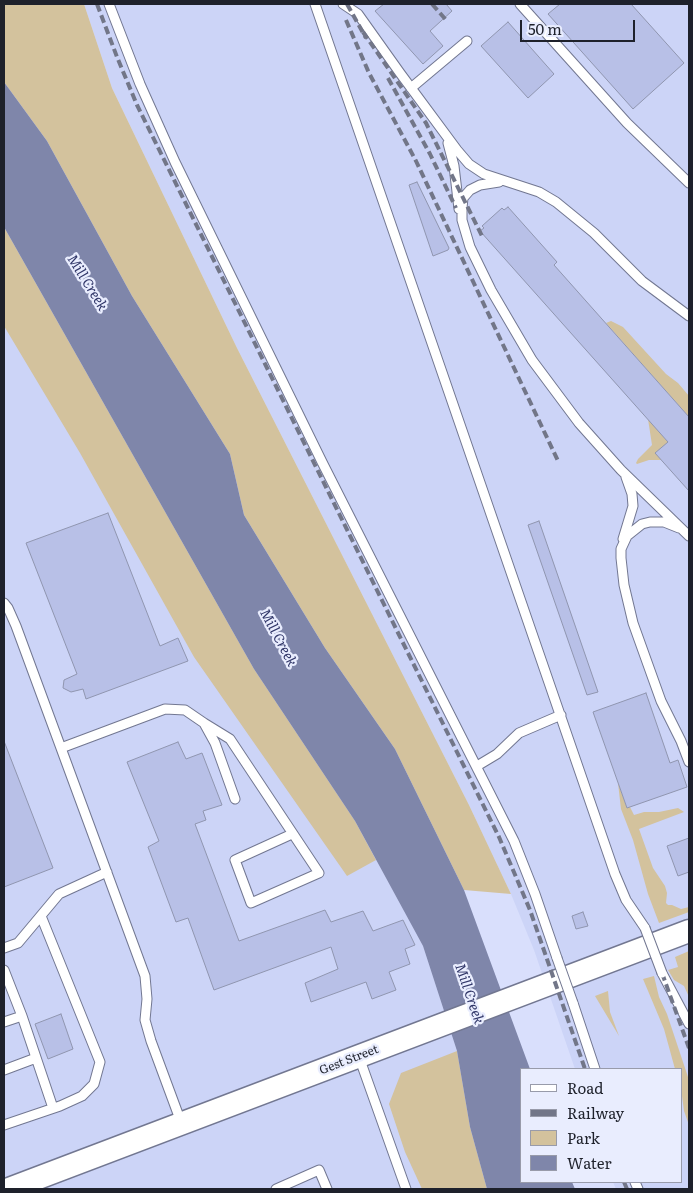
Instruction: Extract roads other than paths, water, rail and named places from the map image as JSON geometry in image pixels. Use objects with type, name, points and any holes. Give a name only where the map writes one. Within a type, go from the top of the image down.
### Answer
[{"type":"street","name":"Gest Street","points":[[9,1189],[689,932]]},
{"type":"lane","points":[[109,4],[140,84],[175,162],[300,418],[514,841],[535,894],[595,1068]]},
{"type":"lane","points":[[316,4],[619,884],[626,900],[645,928],[662,973],[689,1024]]},
{"type":"lane","points":[[342,4],[358,14],[469,164],[484,174],[539,192],[565,208],[594,233],[642,281],[689,316]]},
{"type":"lane","points":[[520,4],[626,122],[689,183]]},
{"type":"lane","points":[[411,88],[467,41]]},
{"type":"lane","points":[[435,120],[447,141],[450,151],[464,231],[476,262],[532,360],[579,423],[621,470],[689,536]]},
{"type":"lane","points":[[464,231],[461,212],[465,195],[470,190],[489,183],[511,182]]},
{"type":"lane","points":[[621,470],[630,488],[632,506],[621,549],[624,585],[629,609],[661,701],[687,748],[689,762]]},
{"type":"lane","points":[[621,549],[631,531],[650,522],[664,522],[673,525],[689,536]]},
{"type":"lane","points":[[4,603],[16,626],[145,976],[145,1020],[181,1124]]},
{"type":"lane","points":[[61,748],[165,709],[185,710],[230,739],[319,873],[251,903],[234,860],[292,834]]},
{"type":"lane","points":[[477,766],[497,754],[519,733],[561,716]]},
{"type":"lane","points":[[204,722],[216,742],[234,800]]},
{"type":"lane","points":[[4,948],[18,943],[59,894],[107,872]]},
{"type":"lane","points":[[4,1126],[82,1096],[94,1084],[100,1062],[41,916]]},
{"type":"lane","points":[[4,970],[54,1108]]},
{"type":"lane","points":[[4,1022],[22,1016]]},
{"type":"lane","points":[[359,1056],[406,1189]]},
{"type":"lane","points":[[4,1070],[36,1058]]},
{"type":"lane","points":[[276,1189],[318,1170],[327,1189]]},
{"type":"water","name":"Mill Creek","points":[[4,82],[47,141],[132,296],[230,454],[244,515],[325,648],[395,749],[464,890],[530,1068],[520,1068],[520,1183],[572,1183],[575,1189],[487,1189],[470,1127],[457,1051],[423,946],[355,821],[254,669],[4,227]]},
{"type":"railway","points":[[97,4],[137,105],[499,837],[530,910],[585,1068]]},
{"type":"railway","points":[[347,4],[366,38]]},
{"type":"railway","points":[[432,4],[447,21]]},
{"type":"railway","points":[[346,20],[369,73],[416,161],[559,463]]},
{"type":"railway","points":[[363,32],[426,123],[483,238]]},
{"type":"railway","points":[[388,78],[430,154],[456,208]]},
{"type":"railway","points":[[662,973],[689,1048]]},
{"type":"railway","points":[[624,1183],[627,1189]]}]
